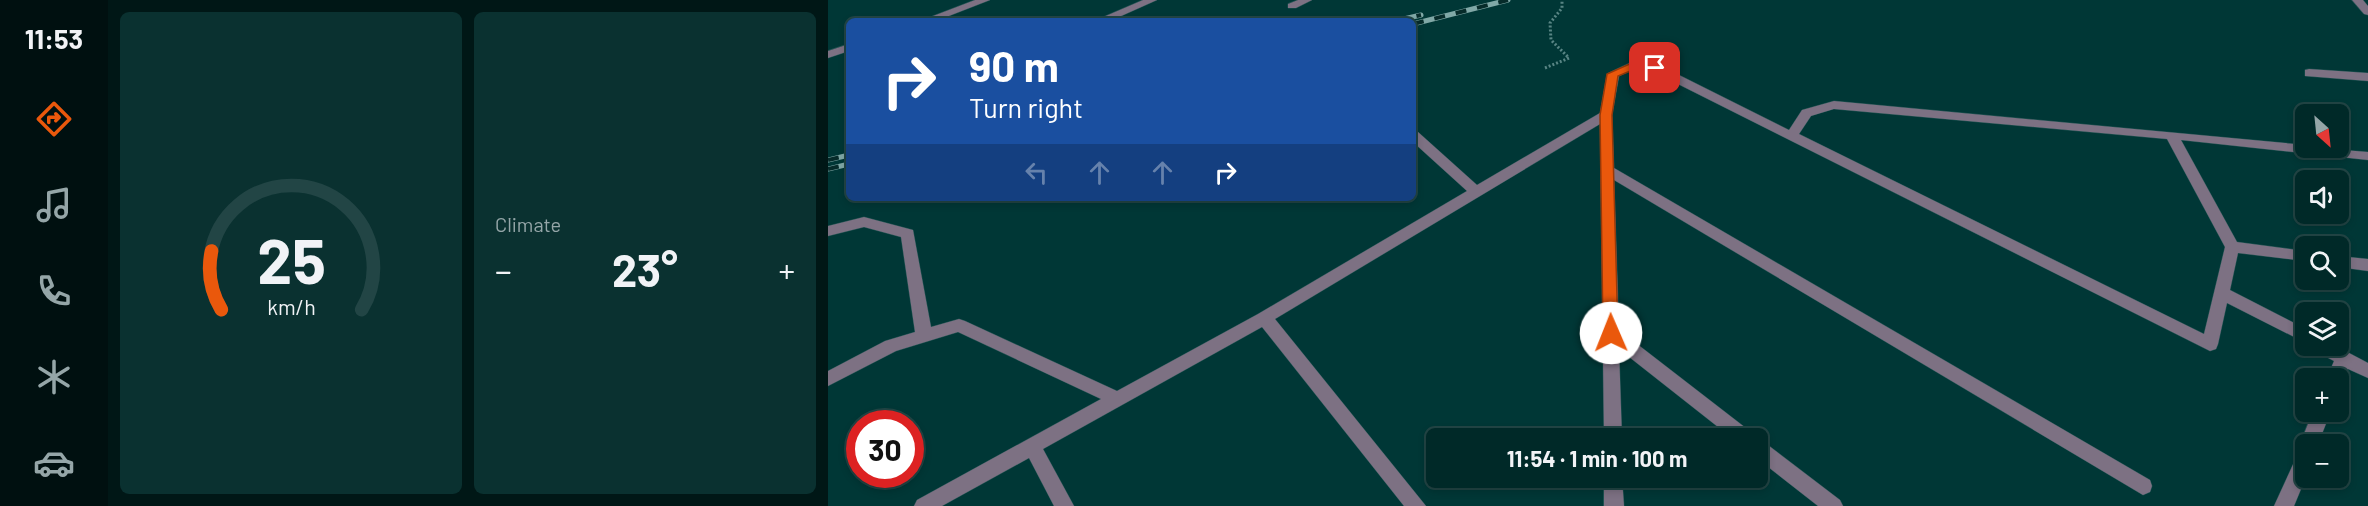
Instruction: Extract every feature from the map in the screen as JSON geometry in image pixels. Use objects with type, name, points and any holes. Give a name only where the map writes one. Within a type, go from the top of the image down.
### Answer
[{"type":"street","points":[[934,18],[985,0]]},
{"type":"street","points":[[1107,18],[1152,0]]},
{"type":"street","points":[[1292,6],[1307,0]]},
{"type":"street","points":[[2357,0],[2368,12]]},
{"type":"street","points":[[828,55],[846,48]]},
{"type":"street","points":[[1613,428],[1606,115],[1613,74],[1634,65],[1655,68],[2210,344],[2232,247],[2172,135]]},
{"type":"street","points":[[2309,73],[2368,77]]},
{"type":"street","points":[[1792,136],[1806,113],[1834,105],[2172,135],[2368,156]]},
{"type":"street","points":[[924,506],[1264,318],[1606,115]]},
{"type":"street","points":[[1416,138],[1477,193]]},
{"type":"street","points":[[1607,171],[2143,486]]},
{"type":"street","points":[[828,231],[864,222],[908,234],[924,336]]},
{"type":"street","points":[[2232,247],[2295,255]]},
{"type":"street","points":[[2349,262],[2368,265]]},
{"type":"street","points":[[2222,292],[2295,331]]},
{"type":"street","points":[[1264,318],[1416,506]]},
{"type":"street","points":[[828,379],[891,346],[959,325],[1118,399]]},
{"type":"street","points":[[1611,333],[1732,428]]},
{"type":"street","points":[[2340,356],[2368,371]]},
{"type":"street","points":[[2340,368],[2344,358]]},
{"type":"street","points":[[1032,446],[1064,506]]},
{"type":"street","points":[[1768,456],[1833,506]]},
{"type":"street","points":[[2284,506],[2295,480]]},
{"type":"street","points":[[1613,488],[1614,506]]},
{"type":"path","points":[[1545,68],[1569,58],[1551,40],[1550,23],[1562,8],[1562,0]]},
{"type":"railway","points":[[1416,23],[1508,0]]},
{"type":"railway","points":[[1408,18],[1421,15]]},
{"type":"railway","points":[[828,160],[846,156]]},
{"type":"railway","points":[[828,169],[846,165]]},
{"type":"route","points":[[1611,333],[1606,115],[1612,91],[1613,74],[1634,65],[1655,68]]}]
